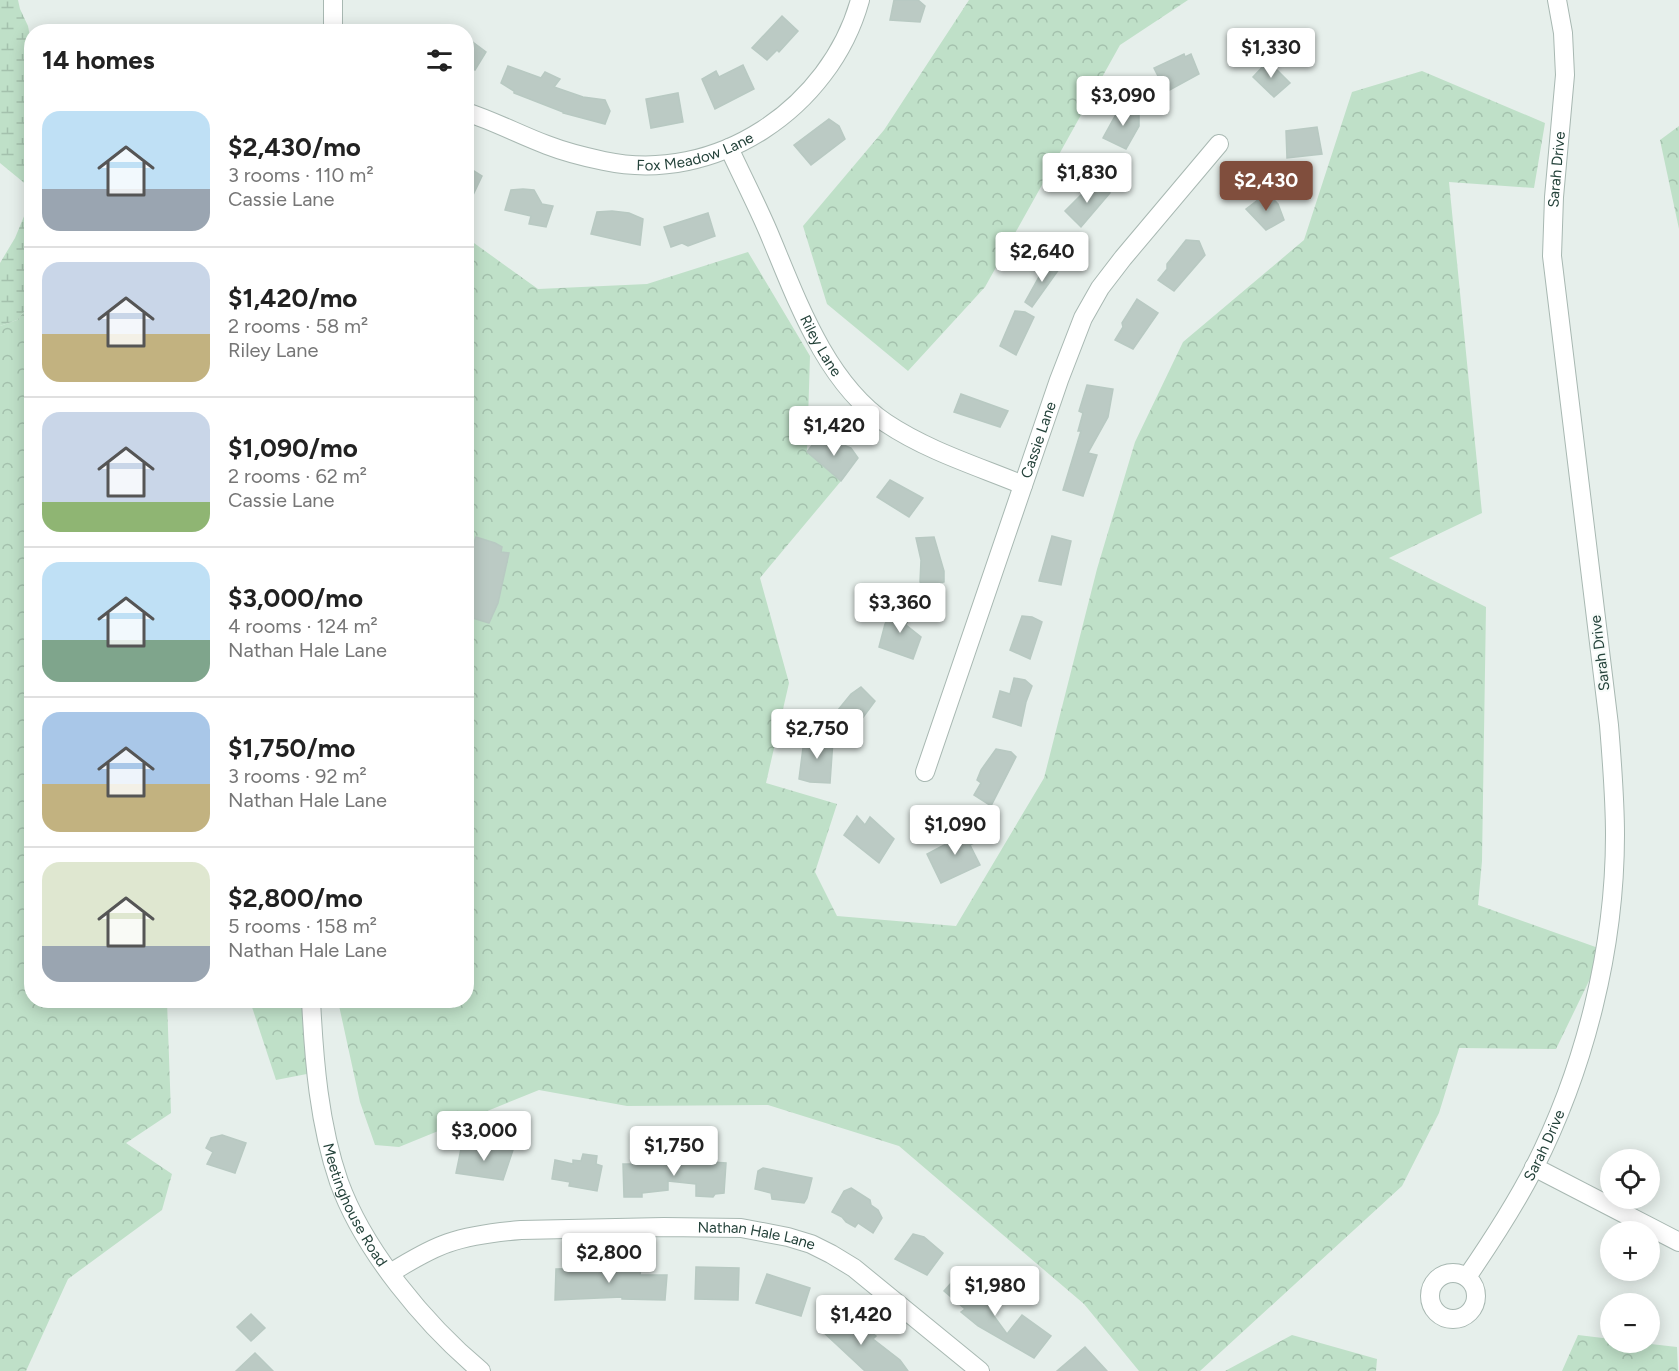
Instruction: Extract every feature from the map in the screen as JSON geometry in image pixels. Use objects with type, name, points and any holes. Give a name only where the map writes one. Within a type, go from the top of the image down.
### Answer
[{"type":"street","points":[[333,0],[333,24]]},
{"type":"street","name":"Fox Meadow Lane","points":[[474,115],[549,146],[606,162],[637,165],[669,164],[699,158],[729,148],[754,136],[798,104],[833,62],[846,38],[860,0]]},
{"type":"street","name":"Sarah Drive","points":[[1467,1277],[1503,1224],[1549,1136],[1585,1037],[1598,987],[1611,912],[1615,835],[1612,761],[1552,255],[1554,196],[1565,75],[1563,33],[1557,0]]},
{"type":"street","name":"Cassie Lane","points":[[925,772],[1070,349],[1083,318],[1100,288],[1123,258],[1219,144]]},
{"type":"street","name":"Riley Lane","points":[[729,148],[766,226],[802,313],[820,348],[842,381],[885,422],[919,442],[1023,485]]},
{"type":"street","name":"Meetinghouse Road","points":[[311,1008],[321,1110],[340,1184],[356,1219],[390,1273],[431,1321],[481,1371]]},
{"type":"street","points":[[1534,1167],[1679,1242]]},
{"type":"street","name":"Nathan Hale Lane","points":[[390,1273],[449,1242],[500,1232],[664,1227],[741,1228],[764,1231],[811,1244],[854,1268],[980,1371]]},
{"type":"green space","points":[[0,0],[18,0],[27,24],[24,24],[24,183],[0,163]]},
{"type":"green space","points":[[969,0],[1188,0],[1120,45],[985,287],[908,371],[827,304],[803,226],[884,130]]},
{"type":"green space","points":[[1422,71],[1545,123],[1534,188],[1449,182],[1482,513],[1389,558],[1486,607],[1482,861],[1478,905],[1604,950],[1556,1049],[1459,1048],[1439,1113],[1402,1186],[1200,1371],[1139,1371],[1084,1304],[899,1146],[768,1105],[627,1106],[539,1090],[399,1147],[375,1145],[360,1102],[340,1008],[474,1008],[474,243],[538,289],[647,284],[748,252],[810,356],[807,452],[841,481],[760,578],[789,683],[766,783],[837,804],[815,872],[837,916],[956,926],[1044,778],[1097,569],[1135,442],[1183,342],[1304,240],[1352,92]]},
{"type":"green space","points":[[1679,126],[1679,229],[1660,140]]},
{"type":"green space","points":[[24,216],[24,312],[17,320],[0,326],[0,263],[15,238]]},
{"type":"green space","points":[[24,312],[24,1008],[167,1008],[171,1113],[126,1143],[172,1174],[162,1210],[68,1279],[26,1371],[0,1371],[0,326],[17,320]]},
{"type":"green space","points":[[252,1008],[313,1008],[317,1072],[276,1080]]},
{"type":"green space","points":[[1292,1335],[1377,1359],[1376,1371],[1225,1371]]},
{"type":"green space","points":[[1578,1335],[1600,1338],[1600,1353],[1660,1353],[1660,1345],[1677,1347],[1678,1371],[1562,1371]]},
{"type":"building","points":[[894,0],[918,0],[925,6],[920,22],[890,20]]},
{"type":"building","points":[[782,16],[798,31],[779,52],[777,50],[767,60],[752,48]]},
{"type":"building","points":[[474,43],[486,52],[474,70]]},
{"type":"building","points":[[1184,54],[1185,57],[1191,54],[1199,74],[1166,92],[1154,68]]},
{"type":"building","points":[[1268,61],[1290,83],[1274,97],[1253,77]]},
{"type":"building","points":[[743,65],[754,89],[715,109],[702,79],[716,71],[719,77]]},
{"type":"building","points":[[508,66],[541,78],[545,72],[560,79],[554,87],[583,97],[605,100],[610,111],[605,124],[563,113],[514,93],[501,83]]},
{"type":"building","points":[[678,93],[683,122],[651,128],[646,99]]},
{"type":"building","points":[[1132,106],[1139,112],[1139,126],[1126,149],[1103,138],[1120,107]]},
{"type":"building","points":[[829,119],[839,126],[845,139],[811,165],[794,145]]},
{"type":"building","points":[[1317,127],[1322,154],[1287,158],[1286,131]]},
{"type":"building","points":[[474,171],[482,176],[474,193]]},
{"type":"building","points":[[1094,182],[1110,193],[1081,227],[1065,211]]},
{"type":"building","points":[[511,190],[534,190],[542,204],[553,206],[546,227],[529,224],[531,216],[505,210]]},
{"type":"building","points":[[1267,193],[1278,204],[1284,220],[1266,230],[1246,209]]},
{"type":"building","points":[[597,212],[629,213],[643,219],[640,245],[591,234]]},
{"type":"building","points":[[708,213],[715,236],[688,246],[682,243],[671,247],[664,227]]},
{"type":"building","points":[[1186,240],[1199,241],[1205,255],[1174,291],[1158,280],[1167,269],[1167,264]]},
{"type":"building","points":[[1049,259],[1059,269],[1032,307],[1025,302]]},
{"type":"building","points":[[1137,299],[1158,313],[1133,349],[1115,340],[1123,327],[1122,323]]},
{"type":"building","points":[[1015,311],[1025,312],[1034,317],[1016,355],[1000,346]]},
{"type":"building","points":[[1087,385],[1113,389],[1108,417],[1088,453],[1097,455],[1083,496],[1063,490],[1081,431],[1078,431],[1083,413],[1079,411]]},
{"type":"building","points":[[961,394],[1008,411],[1000,427],[954,412]]},
{"type":"building","points":[[819,436],[832,446],[837,442],[851,448],[858,458],[841,481],[807,452]]},
{"type":"building","points":[[890,480],[923,498],[909,517],[877,497]]},
{"type":"building","points":[[1052,536],[1071,541],[1061,585],[1039,581]]},
{"type":"building","points":[[476,537],[495,543],[502,547],[501,552],[509,553],[498,603],[489,623],[474,618],[474,543]]},
{"type":"building","points":[[934,537],[944,571],[944,582],[925,587],[920,582],[921,560],[916,538]]},
{"type":"building","points":[[894,608],[913,609],[906,625],[921,637],[913,659],[879,647],[885,624]]},
{"type":"building","points":[[1022,616],[1032,617],[1042,622],[1030,659],[1010,650]]},
{"type":"building","points":[[1014,678],[1025,680],[1032,686],[1021,726],[993,717],[1000,691],[1010,694]]},
{"type":"building","points":[[861,687],[875,701],[853,731],[834,715],[851,694]]},
{"type":"building","points":[[812,738],[833,740],[830,783],[799,779],[804,740]]},
{"type":"building","points":[[996,749],[1011,752],[1016,757],[991,806],[974,795],[981,783],[977,780],[981,770]]},
{"type":"building","points":[[857,816],[865,825],[870,817],[894,839],[879,863],[844,835]]},
{"type":"building","points":[[969,828],[976,842],[970,845],[980,865],[941,883],[927,854],[948,843],[945,838],[959,830]]},
{"type":"building","points":[[222,1135],[246,1143],[235,1173],[207,1164],[213,1152],[206,1148],[211,1138]]},
{"type":"building","points":[[462,1144],[513,1150],[503,1180],[456,1173]]},
{"type":"building","points":[[583,1154],[597,1156],[596,1164],[602,1166],[597,1191],[569,1186],[570,1182],[552,1179],[555,1160],[573,1164],[573,1160],[581,1161]]},
{"type":"building","points":[[684,1160],[726,1163],[724,1193],[715,1194],[713,1197],[696,1196],[696,1184],[668,1181],[668,1190],[642,1193],[642,1197],[624,1197],[623,1164],[681,1164]]},
{"type":"building","points":[[763,1168],[812,1178],[804,1203],[772,1199],[771,1193],[755,1189],[758,1171]]},
{"type":"building","points":[[851,1188],[870,1200],[871,1205],[878,1210],[882,1218],[873,1233],[858,1223],[855,1227],[832,1212],[844,1191]]},
{"type":"building","points":[[913,1234],[924,1237],[943,1253],[927,1275],[895,1259]]},
{"type":"building","points":[[696,1267],[739,1268],[738,1300],[695,1299]]},
{"type":"building","points":[[641,1268],[640,1275],[667,1275],[665,1300],[622,1299],[622,1297],[555,1300],[556,1269]]},
{"type":"building","points":[[961,1272],[989,1293],[994,1301],[988,1308],[1007,1334],[1022,1315],[1051,1336],[1034,1358],[978,1326],[961,1312],[965,1309],[944,1291]]},
{"type":"building","points":[[767,1274],[810,1288],[801,1316],[756,1303]]},
{"type":"building","points":[[838,1313],[853,1322],[855,1320],[876,1336],[873,1339],[900,1360],[908,1371],[865,1371],[821,1330]]},
{"type":"building","points":[[251,1314],[265,1328],[251,1341],[237,1327]]},
{"type":"building","points":[[1085,1347],[1107,1371],[1057,1371]]},
{"type":"building","points":[[255,1353],[273,1371],[236,1371]]}]
